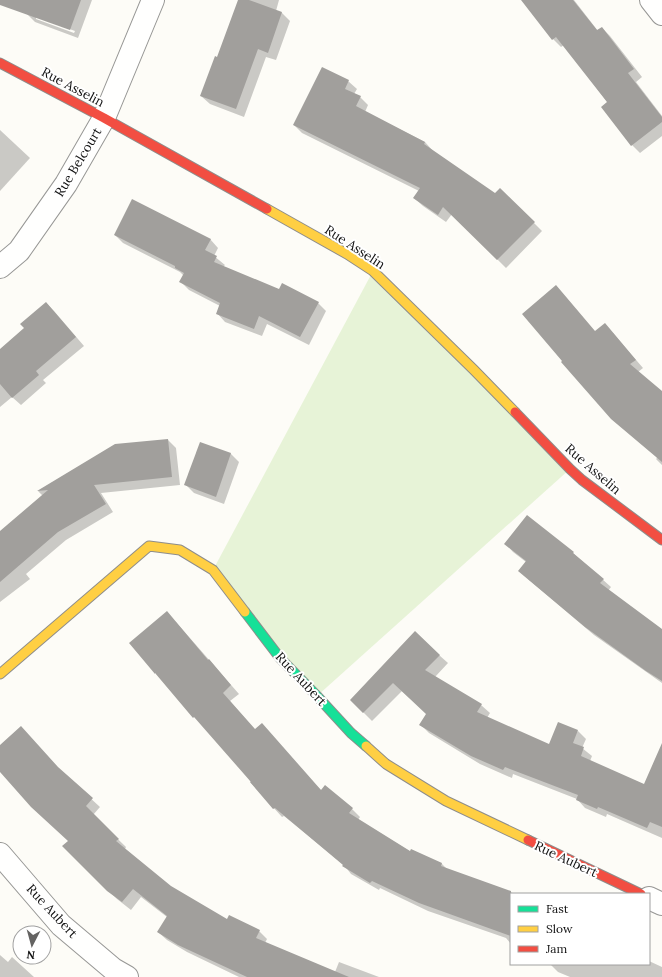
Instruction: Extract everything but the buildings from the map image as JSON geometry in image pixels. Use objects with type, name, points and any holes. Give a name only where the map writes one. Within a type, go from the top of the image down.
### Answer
[{"type":"street","name":"Rue Belcourt","points":[[0,267],[19,251],[66,184],[104,118],[153,0]]},
{"type":"street","points":[[651,0],[662,14]]},
{"type":"street","name":"Rue Asselin","points":[[0,63],[104,118],[347,254],[373,271],[474,370],[570,469],[582,480],[662,540]]},
{"type":"street","name":"Rue Aubert","points":[[0,674],[149,546],[180,550],[213,570],[280,658],[311,689],[351,733],[386,764],[446,801],[639,893]]},
{"type":"street","name":"Rue Aubert","points":[[0,854],[60,925],[113,969],[127,977]]},
{"type":"street","points":[[650,898],[662,904]]},
{"type":"green space","points":[[373,271],[570,469],[317,696],[213,570]]},
{"type":"traffic: fast","points":[[245,612],[280,658],[351,733],[366,746]]},
{"type":"traffic: slow","points":[[267,209],[347,254],[373,271],[515,412]]},
{"type":"traffic: slow","points":[[0,674],[149,546],[180,550],[213,570],[245,612]]},
{"type":"traffic: slow","points":[[366,746],[386,764],[446,801],[528,840]]},
{"type":"traffic: jam","points":[[0,63],[104,118],[267,209]]},
{"type":"traffic: jam","points":[[515,412],[582,480],[662,540]]},
{"type":"traffic: jam","points":[[528,840],[639,893]]}]
